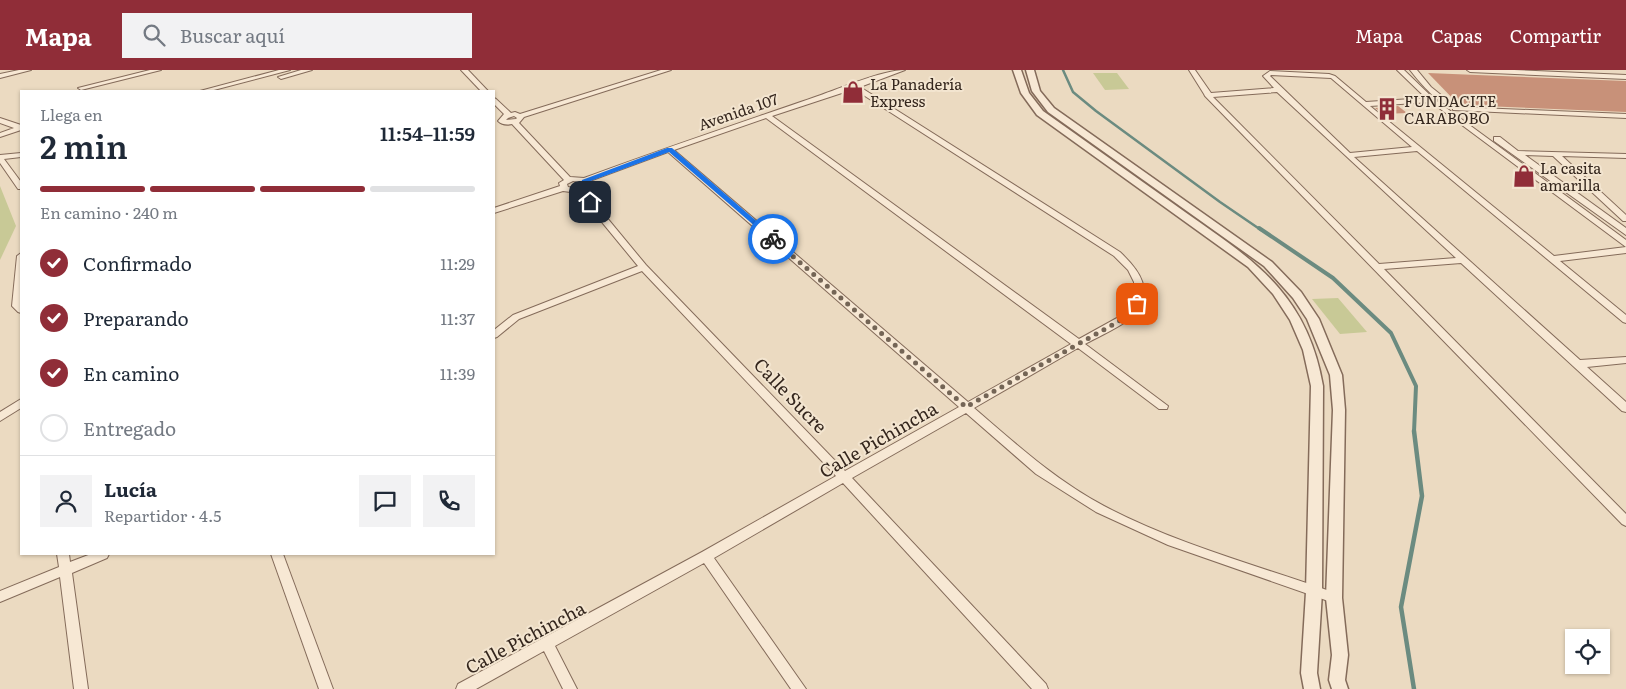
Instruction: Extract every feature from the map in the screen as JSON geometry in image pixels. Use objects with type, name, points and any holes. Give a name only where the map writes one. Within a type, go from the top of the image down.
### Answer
[{"type":"street","points":[[0,76],[28,70]]},
{"type":"street","points":[[80,88],[133,73],[158,70]]},
{"type":"street","points":[[207,90],[287,70]]},
{"type":"street","points":[[228,90],[308,70]]},
{"type":"street","points":[[464,70],[484,90]]},
{"type":"street","points":[[495,125],[518,119],[668,70]]},
{"type":"street","name":"Avenida 107","points":[[582,185],[670,149],[902,70]]},
{"type":"street","points":[[1017,70],[1020,84],[1040,113],[1069,128],[1232,236],[1278,273],[1297,295],[1320,333],[1334,364],[1339,410],[1334,598],[1340,655],[1337,680],[1340,689]]},
{"type":"street","points":[[1030,70],[1036,91],[1069,128],[1252,265],[1266,279],[1298,322],[1308,345],[1314,366],[1317,403],[1314,592],[1309,673],[1312,689]]},
{"type":"street","points":[[1192,70],[1207,95],[1626,521]]},
{"type":"street","points":[[1400,70],[1432,100],[1626,244]]},
{"type":"street","points":[[1414,70],[1428,88],[1455,109],[1626,232]]},
{"type":"street","points":[[1470,70],[1626,77]]},
{"type":"street","points":[[1626,320],[1364,104],[1338,80],[1327,75],[1267,74],[1266,76],[1279,90],[1348,155],[1626,408]]},
{"type":"street","name":"Calle Pichincha","points":[[463,689],[706,556],[1130,315],[1137,304],[1141,287],[1134,270],[1117,254],[854,86]]},
{"type":"street","points":[[1207,95],[1279,90]]},
{"type":"street","points":[[1364,104],[1432,100]]},
{"type":"street","points":[[495,101],[509,115],[518,119],[568,180]]},
{"type":"street","points":[[1455,109],[1626,116]]},
{"type":"street","points":[[503,122],[502,119],[509,115]]},
{"type":"street","points":[[766,116],[1163,406]]},
{"type":"street","points":[[0,120],[20,127]]},
{"type":"street","points":[[0,135],[20,127]]},
{"type":"street","points":[[670,149],[1040,471],[1100,508],[1172,542],[1334,598]]},
{"type":"street","points":[[1348,155],[1419,149]]},
{"type":"street","points":[[1516,153],[1626,156]]},
{"type":"street","points":[[1555,154],[1626,219]]},
{"type":"street","points":[[20,155],[0,158],[20,186]]},
{"type":"street","points":[[495,211],[563,188],[571,191],[582,185],[576,178],[568,180],[563,184],[563,188]]},
{"type":"street","name":"Calle Sucre","points":[[582,185],[643,266],[844,477],[1041,689]]},
{"type":"street","points":[[1552,259],[1626,250]]},
{"type":"street","points":[[1377,267],[1462,260]]},
{"type":"street","points":[[495,334],[516,317],[643,266]]},
{"type":"street","points":[[20,270],[17,306],[20,309]]},
{"type":"street","points":[[1577,364],[1626,360]]},
{"type":"street","points":[[1317,403],[1339,410]]},
{"type":"street","points":[[0,417],[20,404]]},
{"type":"street","points":[[63,555],[81,689]]},
{"type":"street","points":[[0,597],[101,555]]},
{"type":"street","points":[[277,555],[326,689]]},
{"type":"street","points":[[706,556],[799,689]]},
{"type":"street","points":[[547,644],[570,689]]},
{"type":"green space","points":[[1093,73],[1117,73],[1129,89],[1105,90]]},
{"type":"green space","points":[[0,186],[16,226],[0,260]]},
{"type":"green space","points":[[1338,298],[1367,332],[1340,334],[1312,299]]},
{"type":"building","points":[[1428,73],[1626,81],[1626,112],[1459,105]]},
{"type":"building","name":"FUNDACITE CARABOBO","points":[[1398,106],[1407,113],[1383,114],[1375,108]]},
{"type":"waterway","points":[[1063,70],[1073,92],[1096,111],[1261,230]]},
{"type":"waterway","points":[[1259,228],[1333,278],[1391,333],[1416,386],[1414,431]]},
{"type":"waterway","points":[[1414,431],[1422,496],[1401,607],[1414,689]]},
{"type":"way so far","points":[[773,239],[966,407],[1130,315],[1137,304]]},
{"type":"place","name":"La Panadería Express","points":[[853,92]]},
{"type":"place","name":"FUNDACITE CARABOBO","points":[[1387,109]]},
{"type":"place","name":"La casita amarilla","points":[[1524,176]]},
{"type":"route","points":[[590,202],[579,189],[584,186],[584,181],[670,149],[773,239]]}]
